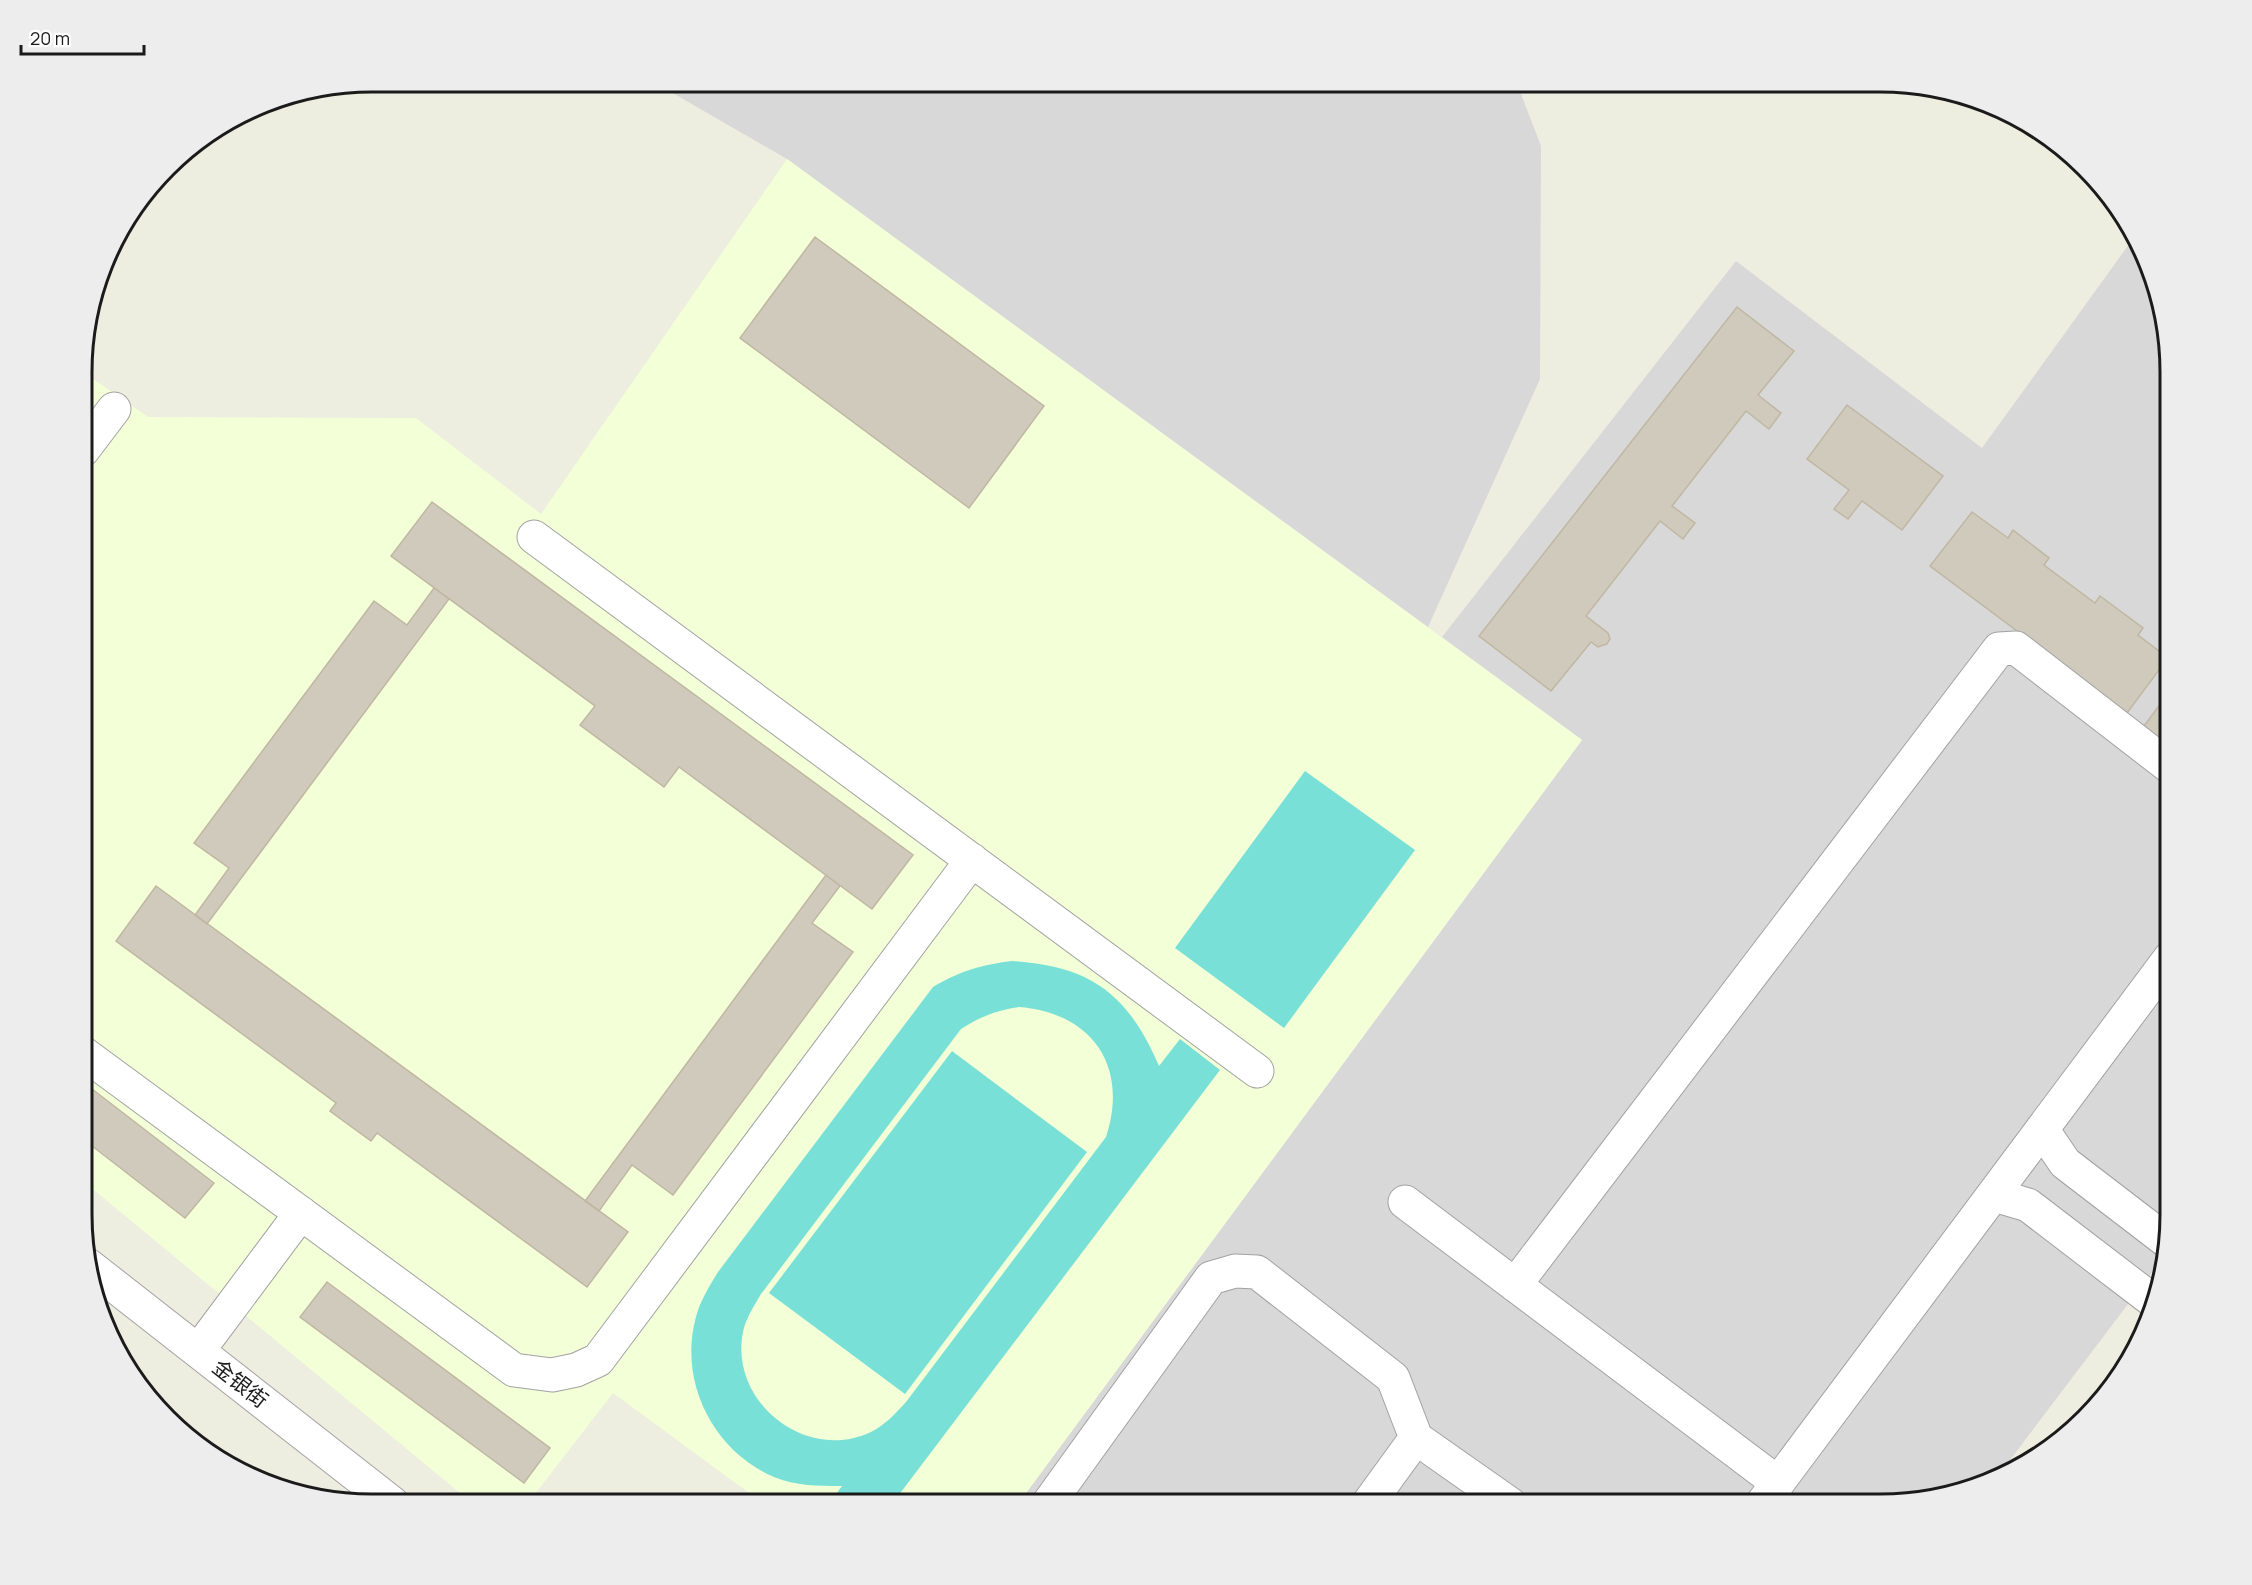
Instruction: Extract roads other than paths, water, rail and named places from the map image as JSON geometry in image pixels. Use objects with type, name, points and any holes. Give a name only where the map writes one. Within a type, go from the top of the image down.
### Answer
[{"type":"street","points":[[92,438],[114,409]]},
{"type":"street","points":[[534,537],[1257,1071]]},
{"type":"street","points":[[1515,1285],[1999,649],[2016,648],[2160,759]]},
{"type":"street","points":[[92,1060],[514,1370],[552,1375],[576,1370],[598,1360],[972,860]]},
{"type":"street","points":[[1405,1202],[1515,1285],[1770,1493],[2160,971]]},
{"type":"street","points":[[2043,1129],[2065,1162],[2160,1235]]},
{"type":"street","points":[[1994,1194],[2028,1205],[2148,1298]]},
{"type":"street","points":[[198,1351],[301,1213]]},
{"type":"street","points":[[1055,1494],[1211,1278],[1235,1271],[1257,1272],[1393,1378],[1416,1438],[1496,1494]]},
{"type":"street","name":"金银街","points":[[98,1273],[381,1494]]},
{"type":"street","points":[[1375,1494],[1416,1438]]}]
